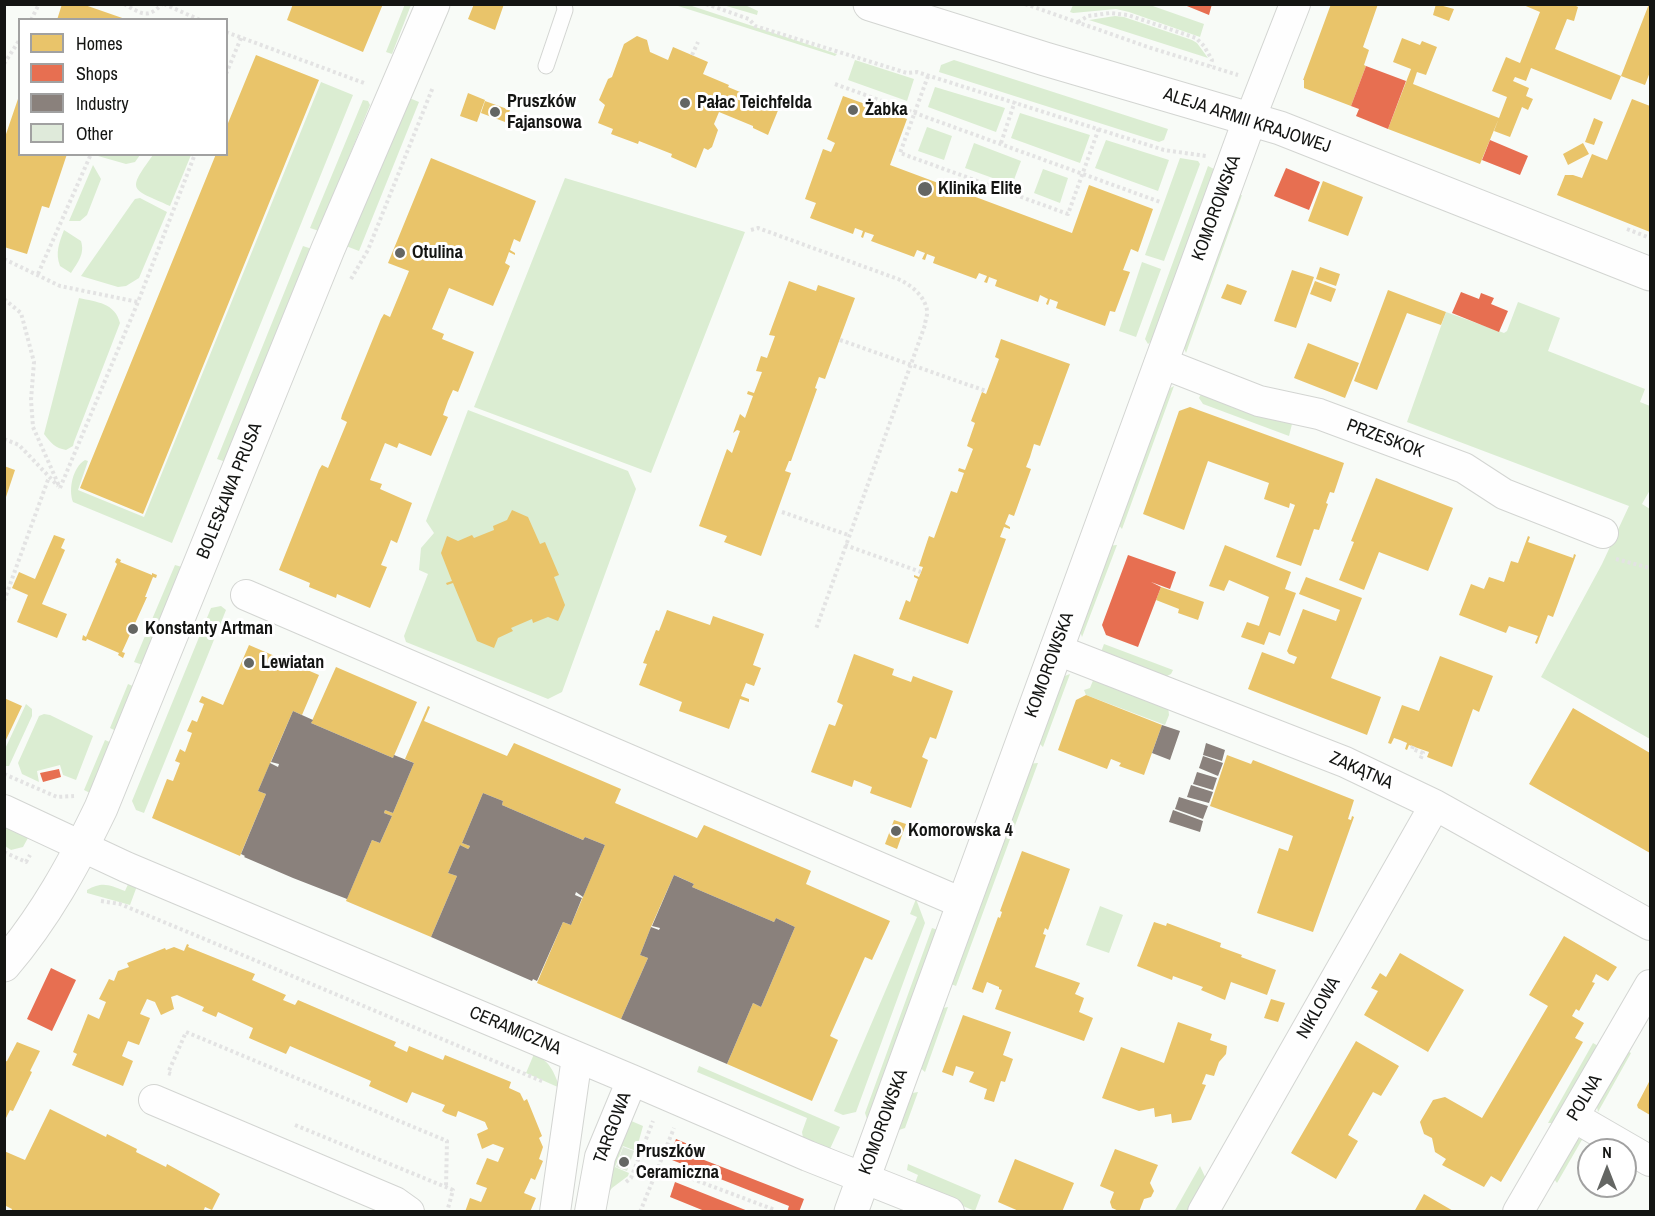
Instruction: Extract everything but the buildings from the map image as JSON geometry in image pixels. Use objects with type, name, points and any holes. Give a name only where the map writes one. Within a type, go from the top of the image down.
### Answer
[{"type":"street","name":"BOLESŁAWA PRUSA","points":[[4,965],[51,902],[83,847],[101,808],[328,249],[433,4]]},
{"type":"street","name":"ALEJA ARMII KRAJOWEJ","points":[[870,4],[1045,59],[1280,128],[1650,274]]},
{"type":"street","points":[[1250,119],[1295,4]]},
{"type":"street","name":"KOMOROWSKA","points":[[851,1212],[1250,119]]},
{"type":"street","name":"PRZESKOK","points":[[1159,366],[1172,367],[1259,401],[1319,414],[1453,464],[1475,474],[1504,494],[1608,545]]},
{"type":"street","points":[[246,595],[962,903]]},
{"type":"street","name":"ZAKĄTNA","points":[[1055,649],[1345,762],[1434,805],[1650,925]]},
{"type":"street","name":"NIKLOWA","points":[[1203,1212],[1434,805]]},
{"type":"street","name":"CERAMICZNA","points":[[4,810],[126,867],[808,1156],[949,1212]]},
{"type":"street","name":"POLNA","points":[[1518,1212],[1650,985]]},
{"type":"street","points":[[555,1212],[577,1057]]},
{"type":"street","name":"TARGOWA","points":[[590,1212],[600,1157],[632,1080]]},
{"type":"street","points":[[154,1100],[395,1202],[409,1212]]},
{"type":"street","points":[[1574,1117],[1650,1161]]},
{"type":"lane","points":[[546,66],[565,10],[564,4]]},
{"type":"path","points":[[32,18],[39,4]]},
{"type":"path","points":[[124,4],[144,15],[154,13]]},
{"type":"path","points":[[152,18],[163,4],[195,18]]},
{"type":"path","points":[[706,4],[748,19],[755,26],[908,73],[917,72],[1015,101],[1164,150],[1198,153],[1212,157]]},
{"type":"path","points":[[1025,4],[1151,48],[1247,77]]},
{"type":"path","points":[[1077,22],[1088,16],[1110,13],[1128,15],[1200,41],[1212,60],[1210,66]]},
{"type":"path","points":[[228,33],[364,83]]},
{"type":"path","points":[[228,69],[241,38]]},
{"type":"path","points":[[4,64],[18,42]]},
{"type":"path","points":[[692,55],[698,42]]},
{"type":"path","points":[[928,76],[900,153],[1068,214],[1099,128]]},
{"type":"path","points":[[836,84],[1160,202]]},
{"type":"path","points":[[362,264],[432,91]]},
{"type":"path","points":[[1001,144],[1015,101]]},
{"type":"path","points":[[38,275],[90,156]]},
{"type":"path","points":[[60,488],[138,302],[194,156]]},
{"type":"path","points":[[751,230],[758,228],[911,285],[920,295],[927,311],[925,325],[816,628]]},
{"type":"path","points":[[4,259],[60,286],[138,302]]},
{"type":"path","points":[[4,299],[21,314],[34,362],[31,400],[33,427],[60,488]]},
{"type":"path","points":[[840,340],[986,391]]},
{"type":"path","points":[[4,439],[20,445],[60,488]]},
{"type":"path","points":[[4,601],[49,477]]},
{"type":"path","points":[[782,512],[848,535]]},
{"type":"path","points":[[845,544],[921,572]]},
{"type":"path","points":[[1608,545],[1650,568]]},
{"type":"path","points":[[1413,746],[1412,749],[1423,753],[1420,760]]},
{"type":"path","points":[[4,774],[57,797]]},
{"type":"path","points":[[101,901],[120,904],[163,921],[573,1093]]},
{"type":"path","points":[[179,1077],[168,1073],[186,1032],[447,1141],[446,1187]]},
{"type":"path","points":[[624,1185],[631,1178],[655,1115]]},
{"type":"path","points":[[286,1121],[453,1190],[447,1212]]},
{"type":"path","points":[[640,1212],[676,1122]]},
{"type":"path","points":[[658,1166],[775,1210],[775,1212]]},
{"type":"green space","points":[[405,4],[411,5],[392,54],[386,52]]},
{"type":"green space","points":[[675,5],[689,5],[837,54],[835,56]]},
{"type":"green space","points":[[723,5],[745,5],[758,11],[757,15]]},
{"type":"green space","points":[[1073,5],[1150,5],[1204,24],[1200,37],[1116,9],[1073,13],[1070,12]]},
{"type":"green space","points":[[1115,16],[1192,40],[1208,58],[1089,20]]},
{"type":"green space","points":[[855,60],[914,79],[907,101],[848,80]]},
{"type":"green space","points":[[954,60],[1168,129],[1164,140],[1159,142],[939,72],[941,65]]},
{"type":"green space","points":[[321,82],[353,95],[172,543],[73,502],[71,491],[73,479],[77,468],[85,460],[88,461],[78,490],[144,517]]},
{"type":"green space","points":[[935,87],[1005,108],[996,132],[928,107]]},
{"type":"green space","points":[[407,97],[419,102],[359,251],[346,246]]},
{"type":"green space","points":[[363,100],[368,101],[370,105],[319,231],[310,228]]},
{"type":"green space","points":[[1020,113],[1090,135],[1080,163],[1011,138]]},
{"type":"green space","points":[[927,127],[952,136],[944,160],[918,151]]},
{"type":"green space","points":[[1106,140],[1169,160],[1158,191],[1095,168]]},
{"type":"green space","points":[[974,143],[1021,161],[1012,185],[965,168]]},
{"type":"green space","points":[[98,156],[139,156],[135,162],[126,164]]},
{"type":"green space","points":[[152,156],[191,156],[170,206],[140,192],[136,183]]},
{"type":"green space","points":[[1180,158],[1198,161],[1200,164],[1164,261],[1145,255]]},
{"type":"green space","points":[[93,165],[101,179],[87,215],[80,221],[69,221]]},
{"type":"green space","points":[[1208,166],[1214,169],[1154,339],[1148,344],[1145,339]]},
{"type":"green space","points":[[1043,169],[1068,178],[1060,203],[1034,193]]},
{"type":"green space","points":[[565,178],[745,232],[651,473],[474,407]]},
{"type":"green space","points":[[1242,195],[1186,353],[1183,346],[1234,197]]},
{"type":"green space","points":[[140,198],[167,212],[139,278],[126,286],[118,287],[81,276],[135,199]]},
{"type":"green space","points":[[64,230],[81,241],[82,246],[80,258],[71,273],[60,266],[58,257],[58,248]]},
{"type":"green space","points":[[303,246],[312,249],[226,462],[217,459]]},
{"type":"green space","points":[[1142,262],[1161,269],[1136,337],[1119,331]]},
{"type":"green space","points":[[79,298],[110,307],[118,316],[120,323],[73,446],[66,450],[54,445],[44,434]]},
{"type":"green space","points":[[1518,302],[1560,318],[1548,351],[1645,389],[1640,402],[1650,406],[1650,490],[1642,504],[1650,509],[1650,739],[1541,677],[1602,564],[1629,506],[1407,422],[1446,312],[1504,333],[1507,331]]},
{"type":"green space","points":[[1174,386],[1122,529],[1116,522],[1167,390]]},
{"type":"green space","points":[[1203,390],[1289,417],[1292,424],[1289,436],[1203,404],[1199,398]]},
{"type":"green space","points":[[468,410],[628,471],[636,489],[562,692],[548,699],[406,642],[404,636],[428,574],[419,570],[421,548],[434,533],[426,521]]},
{"type":"green space","points":[[1117,545],[1082,637],[1080,631],[1106,546]]},
{"type":"green space","points":[[175,565],[182,567],[143,665],[134,662]]},
{"type":"green space","points":[[221,606],[226,610],[144,813],[136,810],[132,801],[211,608]]},
{"type":"green space","points":[[1104,644],[1173,670],[1165,677],[1101,652]]},
{"type":"green space","points":[[1070,674],[1043,747],[1036,740],[1062,677]]},
{"type":"green space","points":[[1094,678],[1168,706],[1169,715],[1165,725],[1086,695],[1084,690],[1090,688]]},
{"type":"green space","points":[[128,684],[135,687],[116,731],[110,728]]},
{"type":"green space","points":[[26,704],[32,709],[32,716],[9,766],[5,766],[5,749]]},
{"type":"green space","points":[[44,714],[93,736],[76,780],[63,775],[60,765],[37,771],[39,782],[22,774],[18,763],[39,716]]},
{"type":"green space","points":[[105,740],[112,743],[90,793],[84,790]]},
{"type":"green space","points":[[1038,763],[956,986],[951,984],[1027,764]]},
{"type":"green space","points":[[4,824],[29,836],[23,847],[11,850],[5,846]]},
{"type":"green space","points":[[129,882],[137,886],[130,905],[87,893],[87,890],[102,885],[125,891]]},
{"type":"green space","points":[[916,899],[925,923],[856,1112],[843,1115],[834,1111],[917,917],[910,914]]},
{"type":"green space","points":[[1100,906],[1123,915],[1109,953],[1086,945]]},
{"type":"green space","points":[[932,928],[938,930],[872,1121],[867,1119],[865,1113]]},
{"type":"green space","points":[[948,1007],[925,1072],[917,1065],[938,1009]]},
{"type":"green space","points":[[1593,1043],[1600,1047],[1556,1123],[1548,1123]]},
{"type":"green space","points":[[1624,1049],[1631,1053],[1598,1112],[1596,1102]]},
{"type":"green space","points":[[534,1054],[551,1068],[560,1088],[526,1073]]},
{"type":"green space","points":[[699,1066],[840,1127],[829,1151],[803,1138],[802,1132],[807,1118],[697,1072]]},
{"type":"green space","points":[[918,1092],[905,1128],[894,1129],[907,1094]]},
{"type":"green space","points":[[629,1120],[643,1126],[636,1151],[623,1146],[615,1167],[629,1173],[628,1176],[612,1188],[604,1199],[607,1175]]},
{"type":"green space","points":[[1576,1140],[1577,1148],[1557,1183],[1551,1175]]},
{"type":"green space","points":[[908,1164],[981,1195],[975,1211],[914,1186],[918,1175],[907,1170]]},
{"type":"green space","points":[[1200,1166],[1206,1179],[1188,1211],[1174,1212]]},
{"type":"place","name":"Pałac Teichfelda","points":[[685,103]]},
{"type":"place","name":"Żabka","points":[[853,110]]},
{"type":"place","name":"Pruszków Fajansowa","points":[[495,112]]},
{"type":"place","name":"Klinika Elite","points":[[925,189]]},
{"type":"place","name":"Otulina","points":[[400,253]]},
{"type":"place","name":"Konstanty Artman","points":[[133,629]]},
{"type":"place","name":"Lewiatan","points":[[249,663]]},
{"type":"place","name":"Komorowska 4","points":[[896,831]]},
{"type":"place","name":"Pruszków Ceramiczna","points":[[624,1162]]}]
